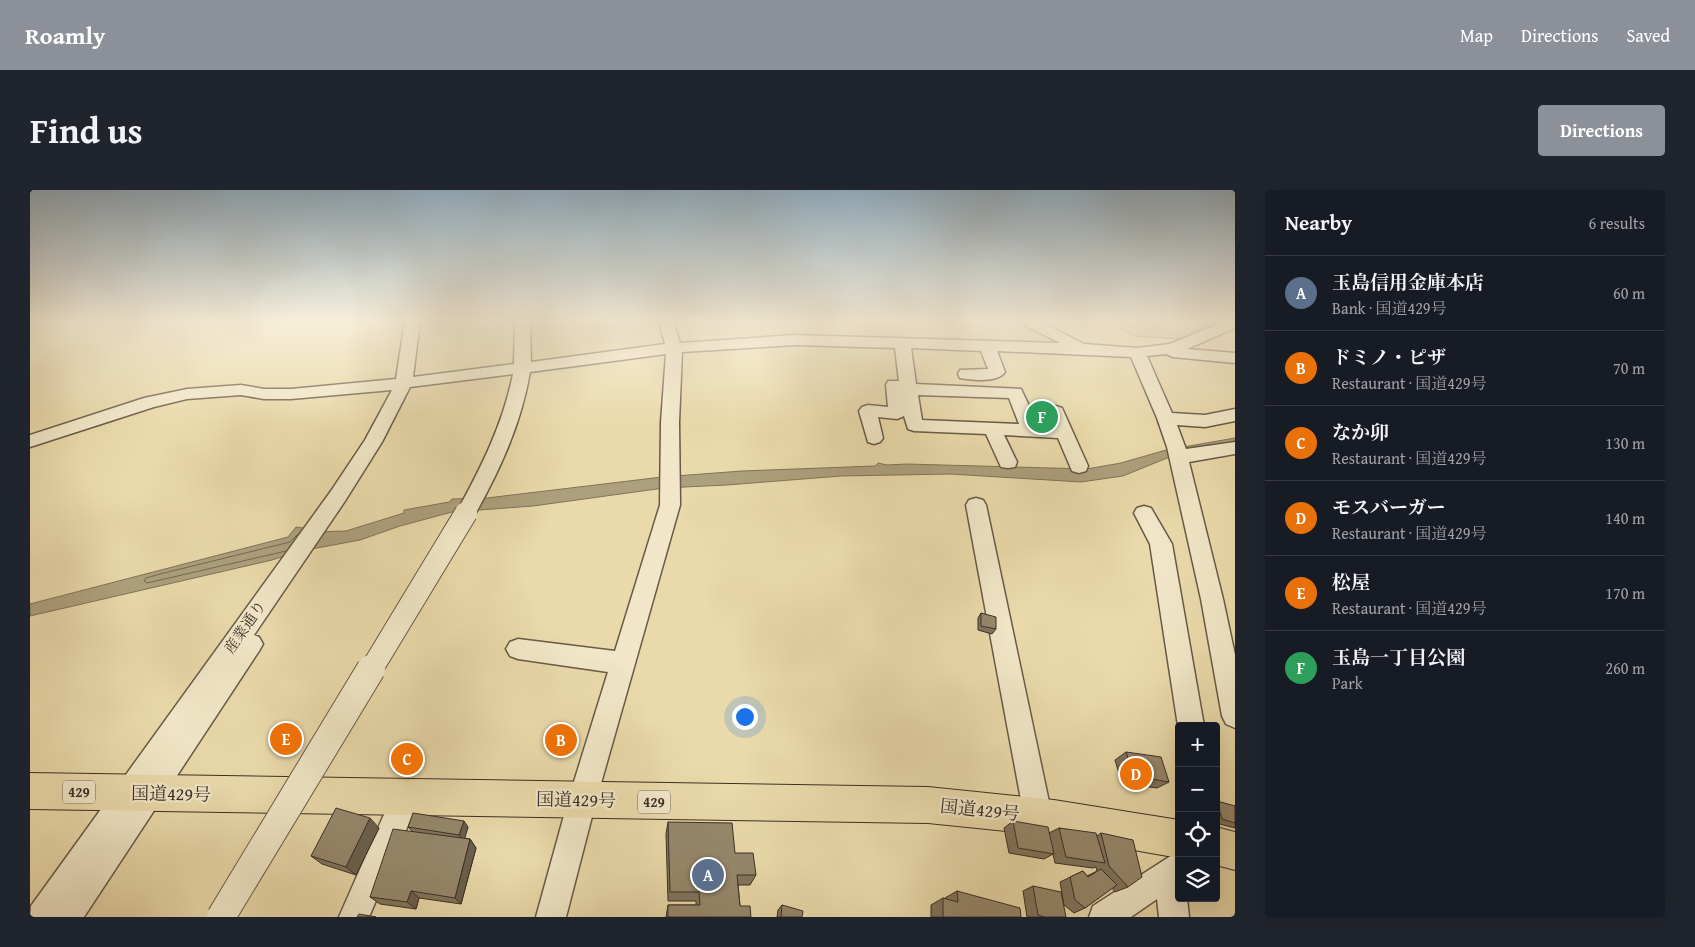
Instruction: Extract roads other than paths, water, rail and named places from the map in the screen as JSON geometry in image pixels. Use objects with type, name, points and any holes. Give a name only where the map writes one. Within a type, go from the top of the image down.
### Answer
[{"type":"highway","name":"国道429号","points":[[30,791],[928,805],[1038,816],[1175,838]]},
{"type":"highway","points":[[1220,847],[1235,851]]},
{"type":"street","name":"産業通り","points":[[410,381],[411,355]]},
{"type":"street","name":"産業通り","points":[[42,917],[138,793],[314,541],[393,435],[417,355]]},
{"type":"street","points":[[221,917],[461,522],[496,458],[513,413],[523,366],[523,355]]},
{"type":"street","points":[[30,441],[150,402],[187,394],[241,390],[264,394],[291,394],[374,387],[616,355]]},
{"type":"street","points":[[551,917],[582,801],[670,505],[674,355]]},
{"type":"street","points":[[898,355],[905,414],[914,425],[1065,432]]},
{"type":"street","points":[[899,355],[908,389],[905,414]]},
{"type":"street","points":[[966,374],[992,374],[997,372],[990,355]]},
{"type":"street","points":[[1138,355],[1166,418],[1177,452],[1212,599],[1235,716]]},
{"type":"street","points":[[1202,355],[1235,358]]},
{"type":"street","points":[[908,389],[1015,393],[1031,430]]},
{"type":"street","points":[[874,438],[868,411],[905,414]]},
{"type":"street","points":[[1056,412],[1079,466]]},
{"type":"street","points":[[1166,418],[1204,421],[1235,415]]},
{"type":"street","points":[[992,428],[1008,462]]},
{"type":"street","points":[[1177,452],[1235,448]]},
{"type":"street","points":[[976,505],[1038,816]]},
{"type":"street","points":[[1144,513],[1161,544],[1190,722]]},
{"type":"street","points":[[518,649],[623,663]]},
{"type":"street","name":"産業通り","points":[[66,917],[138,793]]},
{"type":"street","points":[[354,917],[406,797]]},
{"type":"street","points":[[1104,917],[1174,870]]},
{"type":"street","points":[[1174,870],[1174,917]]},
{"type":"water","points":[[1235,438],[1235,445],[1172,456],[1123,476],[1081,482],[950,474],[841,476],[664,488],[533,506],[452,512],[400,526],[360,540],[301,551],[272,560],[30,616],[30,604],[288,537],[296,527],[312,529],[314,532],[346,531],[404,513],[404,510],[449,502],[452,499],[487,498],[662,477],[742,471],[875,466],[878,463],[887,465],[1087,469],[1121,463],[1166,450]]},
{"type":"place","name":"玉島一丁目公園","points":[[1042,417]]},
{"type":"place","name":"松屋","points":[[286,739]]},
{"type":"place","name":"ドミノ・ピザ","points":[[561,740]]},
{"type":"place","name":"なか卯","points":[[407,759]]},
{"type":"place","name":"モスバーガー","points":[[1136,774]]},
{"type":"place","name":"玉島信用金庫本店","points":[[708,875]]}]
